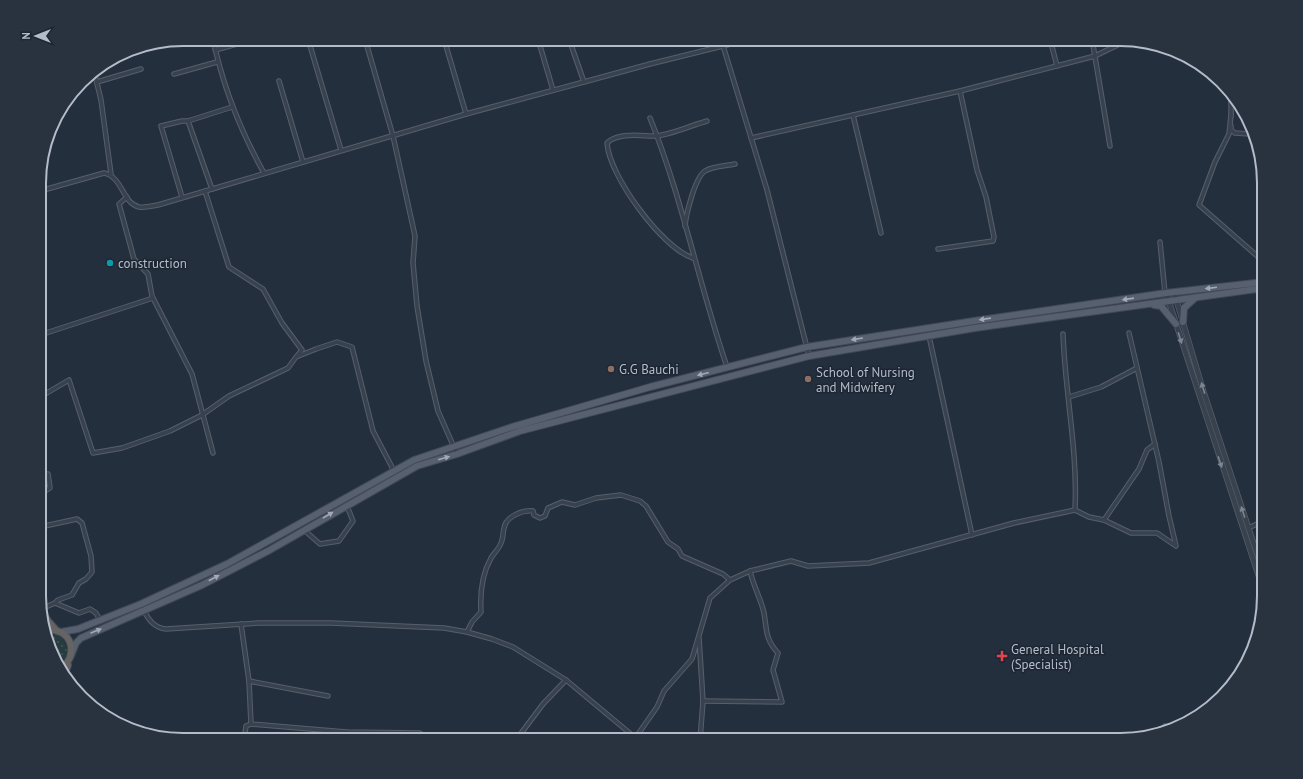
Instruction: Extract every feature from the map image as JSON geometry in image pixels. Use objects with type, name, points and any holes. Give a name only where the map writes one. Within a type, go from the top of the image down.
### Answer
[{"type":"highway","points":[[49,622],[69,640],[71,646],[70,659],[67,668]]},
{"type":"highway","points":[[51,630],[59,631]]},
{"type":"highway","points":[[65,665],[70,659]]},
{"type":"main road","points":[[59,631],[78,629],[141,604],[227,564],[414,460],[454,448],[512,427],[650,387],[806,347],[1004,316],[1166,293],[1257,283]]},
{"type":"main road","points":[[70,659],[76,643],[81,638],[144,611],[230,570],[304,530],[346,504],[417,466],[457,454],[520,431],[809,356],[1006,324],[1257,289]]},
{"type":"main road","points":[[1183,322],[1184,308],[1196,297]]},
{"type":"main road","points":[[1151,304],[1161,306],[1176,324]]},
{"type":"main road","points":[[1004,316],[1006,324]]},
{"type":"main road","points":[[227,564],[230,570]]},
{"type":"street","points":[[214,46],[217,62],[232,107],[264,173]]},
{"type":"street","points":[[215,50],[230,46]]},
{"type":"street","points":[[310,46],[341,150]]},
{"type":"street","points":[[367,46],[393,136],[410,220],[415,236],[413,263],[416,306],[426,361],[438,410],[457,454]]},
{"type":"street","points":[[446,46],[466,114]]},
{"type":"street","points":[[540,46],[553,90]]},
{"type":"street","points":[[571,46],[584,82]]},
{"type":"street","points":[[96,78],[111,174],[131,203],[140,207],[158,205],[341,150],[553,90],[726,46]]},
{"type":"street","points":[[1052,46],[1057,66]]},
{"type":"street","points":[[1093,46],[1110,146]]},
{"type":"street","points":[[751,138],[960,91],[1095,56],[1116,46]]},
{"type":"street","points":[[723,47],[767,190],[809,356]]},
{"type":"street","points":[[174,74],[217,62]]},
{"type":"street","points":[[97,82],[141,69]]},
{"type":"street","points":[[279,80],[303,162]]},
{"type":"street","points":[[938,249],[993,241],[994,237],[986,197],[977,170],[960,91]]},
{"type":"street","points":[[1231,103],[1231,130],[1235,133],[1248,134]]},
{"type":"street","points":[[182,197],[161,126],[188,121],[232,107]]},
{"type":"street","points":[[1231,114],[1229,134],[1214,162],[1199,205],[1257,256]]},
{"type":"street","points":[[853,115],[881,233]]},
{"type":"street","points":[[650,118],[657,136],[727,367]]},
{"type":"street","points":[[188,121],[212,189]]},
{"type":"street","points":[[693,258],[680,252],[649,220],[619,179],[608,153],[607,143],[614,139],[630,135],[657,136],[706,121]]},
{"type":"street","points":[[684,227],[687,208],[702,174],[710,169],[735,164]]},
{"type":"street","points":[[46,189],[96,174],[111,174]]},
{"type":"street","points":[[46,393],[69,380],[93,454],[122,448],[141,442],[202,415],[224,398],[288,368],[302,350],[282,323],[263,288],[229,267],[206,191]]},
{"type":"street","points":[[127,197],[119,204],[121,216],[134,259],[149,277],[153,298],[192,374],[197,387],[202,415],[213,453]]},
{"type":"street","points":[[1160,242],[1168,301],[1257,571]]},
{"type":"street","points":[[1174,292],[1257,554]]},
{"type":"street","points":[[46,333],[153,298]]},
{"type":"street","points":[[640,733],[657,707],[664,691],[692,659],[710,598],[730,580],[750,571],[791,562],[808,566],[869,562],[1075,510],[1089,517],[1104,520],[1131,533],[1158,533],[1176,546],[1155,444],[1129,333]]},
{"type":"street","points":[[1063,334],[1064,361],[1075,446],[1075,510]]},
{"type":"street","points":[[929,336],[972,535]]},
{"type":"street","points":[[296,357],[331,343],[337,342],[352,347],[372,430],[394,471]]},
{"type":"street","points":[[1069,397],[1101,387],[1137,368]]},
{"type":"street","points":[[1104,520],[1139,470],[1146,450],[1155,444]]},
{"type":"street","points":[[46,490],[50,488],[48,474]]},
{"type":"street","points":[[467,632],[472,622],[481,612],[480,594],[484,574],[490,559],[502,541],[504,526],[508,520],[526,510],[534,511],[534,515],[540,518],[545,516],[548,508],[562,502],[575,505],[596,498],[621,495],[640,501],[646,506],[668,542],[678,549],[682,556],[723,574],[730,580]]},
{"type":"street","points":[[304,530],[320,544],[339,541],[353,521],[346,504]]},
{"type":"street","points":[[46,526],[77,519],[82,523],[91,556],[92,572],[79,583],[72,595],[47,606]]},
{"type":"street","points":[[1248,528],[1257,524]]},
{"type":"street","points":[[703,701],[782,702],[773,670],[778,653],[770,644],[765,630],[764,612],[750,571]]},
{"type":"street","points":[[55,603],[79,613],[90,610],[96,613],[100,620]]},
{"type":"street","points":[[141,604],[154,625],[159,628],[241,624],[331,623],[444,628],[467,632],[513,647],[566,680],[631,733]]},
{"type":"street","points":[[241,624],[249,681],[251,724]]},
{"type":"street","points":[[699,633],[703,701],[701,733]]},
{"type":"street","points":[[521,733],[543,704],[566,680]]},
{"type":"street","points":[[249,681],[328,696]]},
{"type":"street","points":[[245,733],[246,726],[251,724],[346,732],[420,733]]},
{"type":"green space","points":[[52,634],[59,636],[65,643],[67,650],[63,662]]},
{"type":"place","name":"construction","points":[[110,263]]},
{"type":"place","name":"G.G Bauchi","points":[[611,369]]},
{"type":"place","name":"School of Nursing and Midwifery","points":[[808,379]]},
{"type":"place","name":"General Hospital (Specialist)","points":[[1002,656]]}]
